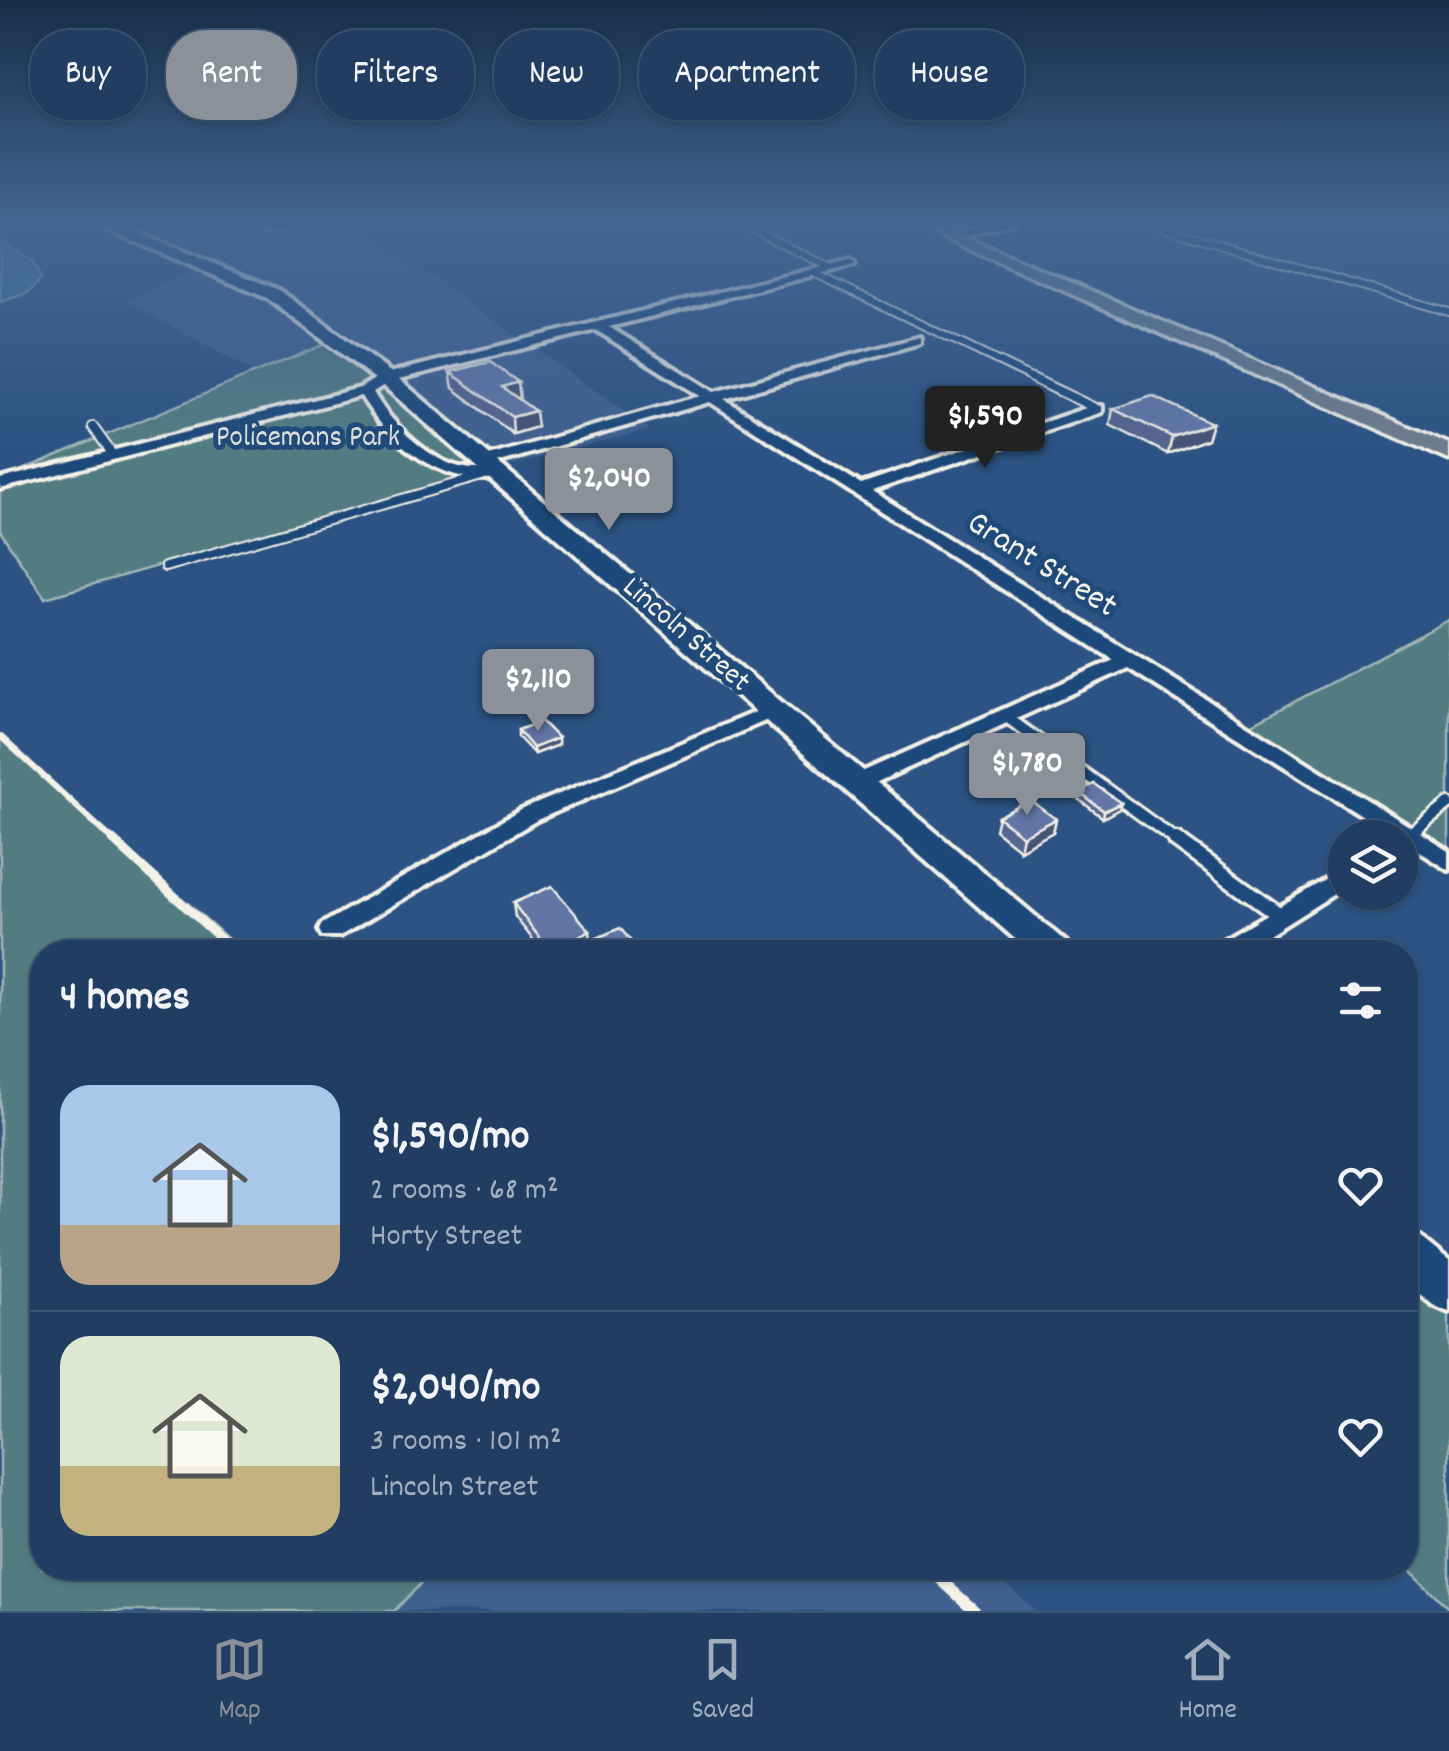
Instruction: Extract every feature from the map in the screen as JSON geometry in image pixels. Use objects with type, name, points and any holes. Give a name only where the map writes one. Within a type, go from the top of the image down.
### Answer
[{"type":"main road","name":"Lincoln Street","points":[[277,297],[376,385],[488,471],[1039,940]]},
{"type":"main road","points":[[1100,297],[1449,453]]},
{"type":"main road","points":[[1108,297],[1449,441]]},
{"type":"main road","points":[[1418,1264],[1449,1290]]},
{"type":"street","points":[[0,484],[716,297]]},
{"type":"street","name":"Grant Street","points":[[599,326],[1130,660],[1375,820]]},
{"type":"street","points":[[488,471],[712,399],[915,340]]},
{"type":"street","points":[[858,490],[1097,409]]},
{"type":"street","points":[[856,784],[1130,660]]},
{"type":"street","points":[[331,930],[529,814],[772,711]]},
{"type":"street","name":"Grant Street","points":[[1418,846],[1449,862]]},
{"type":"street","points":[[1242,940],[1328,887]]},
{"type":"lane","points":[[864,297],[1097,409]]},
{"type":"lane","points":[[1399,297],[1449,312]]},
{"type":"lane","points":[[93,427],[113,455]]},
{"type":"lane","points":[[165,567],[488,471]]},
{"type":"lane","points":[[1004,716],[1281,916]]},
{"type":"lane","points":[[1418,828],[1449,804]]},
{"type":"shaded area","points":[[135,297],[461,297],[650,429],[479,474],[330,342],[256,374],[127,301]]},
{"type":"shaded area","points":[[424,1580],[1000,1580],[1036,1611],[394,1611]]},
{"type":"green space","name":"Policemans Park","points":[[330,342],[479,474],[45,598],[0,531],[0,479]]},
{"type":"green space","points":[[1449,620],[1449,861],[1418,841],[1418,820],[1384,820],[1241,730]]},
{"type":"green space","points":[[0,737],[229,940],[30,940],[30,1580],[424,1580],[394,1611],[0,1611]]},
{"type":"green space","points":[[1418,1264],[1449,1290],[1449,1609],[1418,1578]]},
{"type":"building","points":[[490,362],[518,382],[502,387],[535,411],[512,417],[450,372]]},
{"type":"building","points":[[1152,396],[1212,423],[1172,437],[1113,409]]},
{"type":"building","points":[[541,721],[558,738],[533,748],[518,730]]},
{"type":"building","points":[[1094,784],[1121,803],[1104,811],[1078,792]]},
{"type":"building","points":[[1030,800],[1056,819],[1023,836],[998,817]]},
{"type":"building","points":[[552,886],[590,931],[571,940],[541,940],[513,903]]},
{"type":"building","points":[[620,928],[630,940],[592,940]]},
{"type":"railway","points":[[0,736],[116,843]]},
{"type":"railway","points":[[113,840],[222,940]]},
{"type":"railway","points":[[941,1580],[975,1611]]}]
